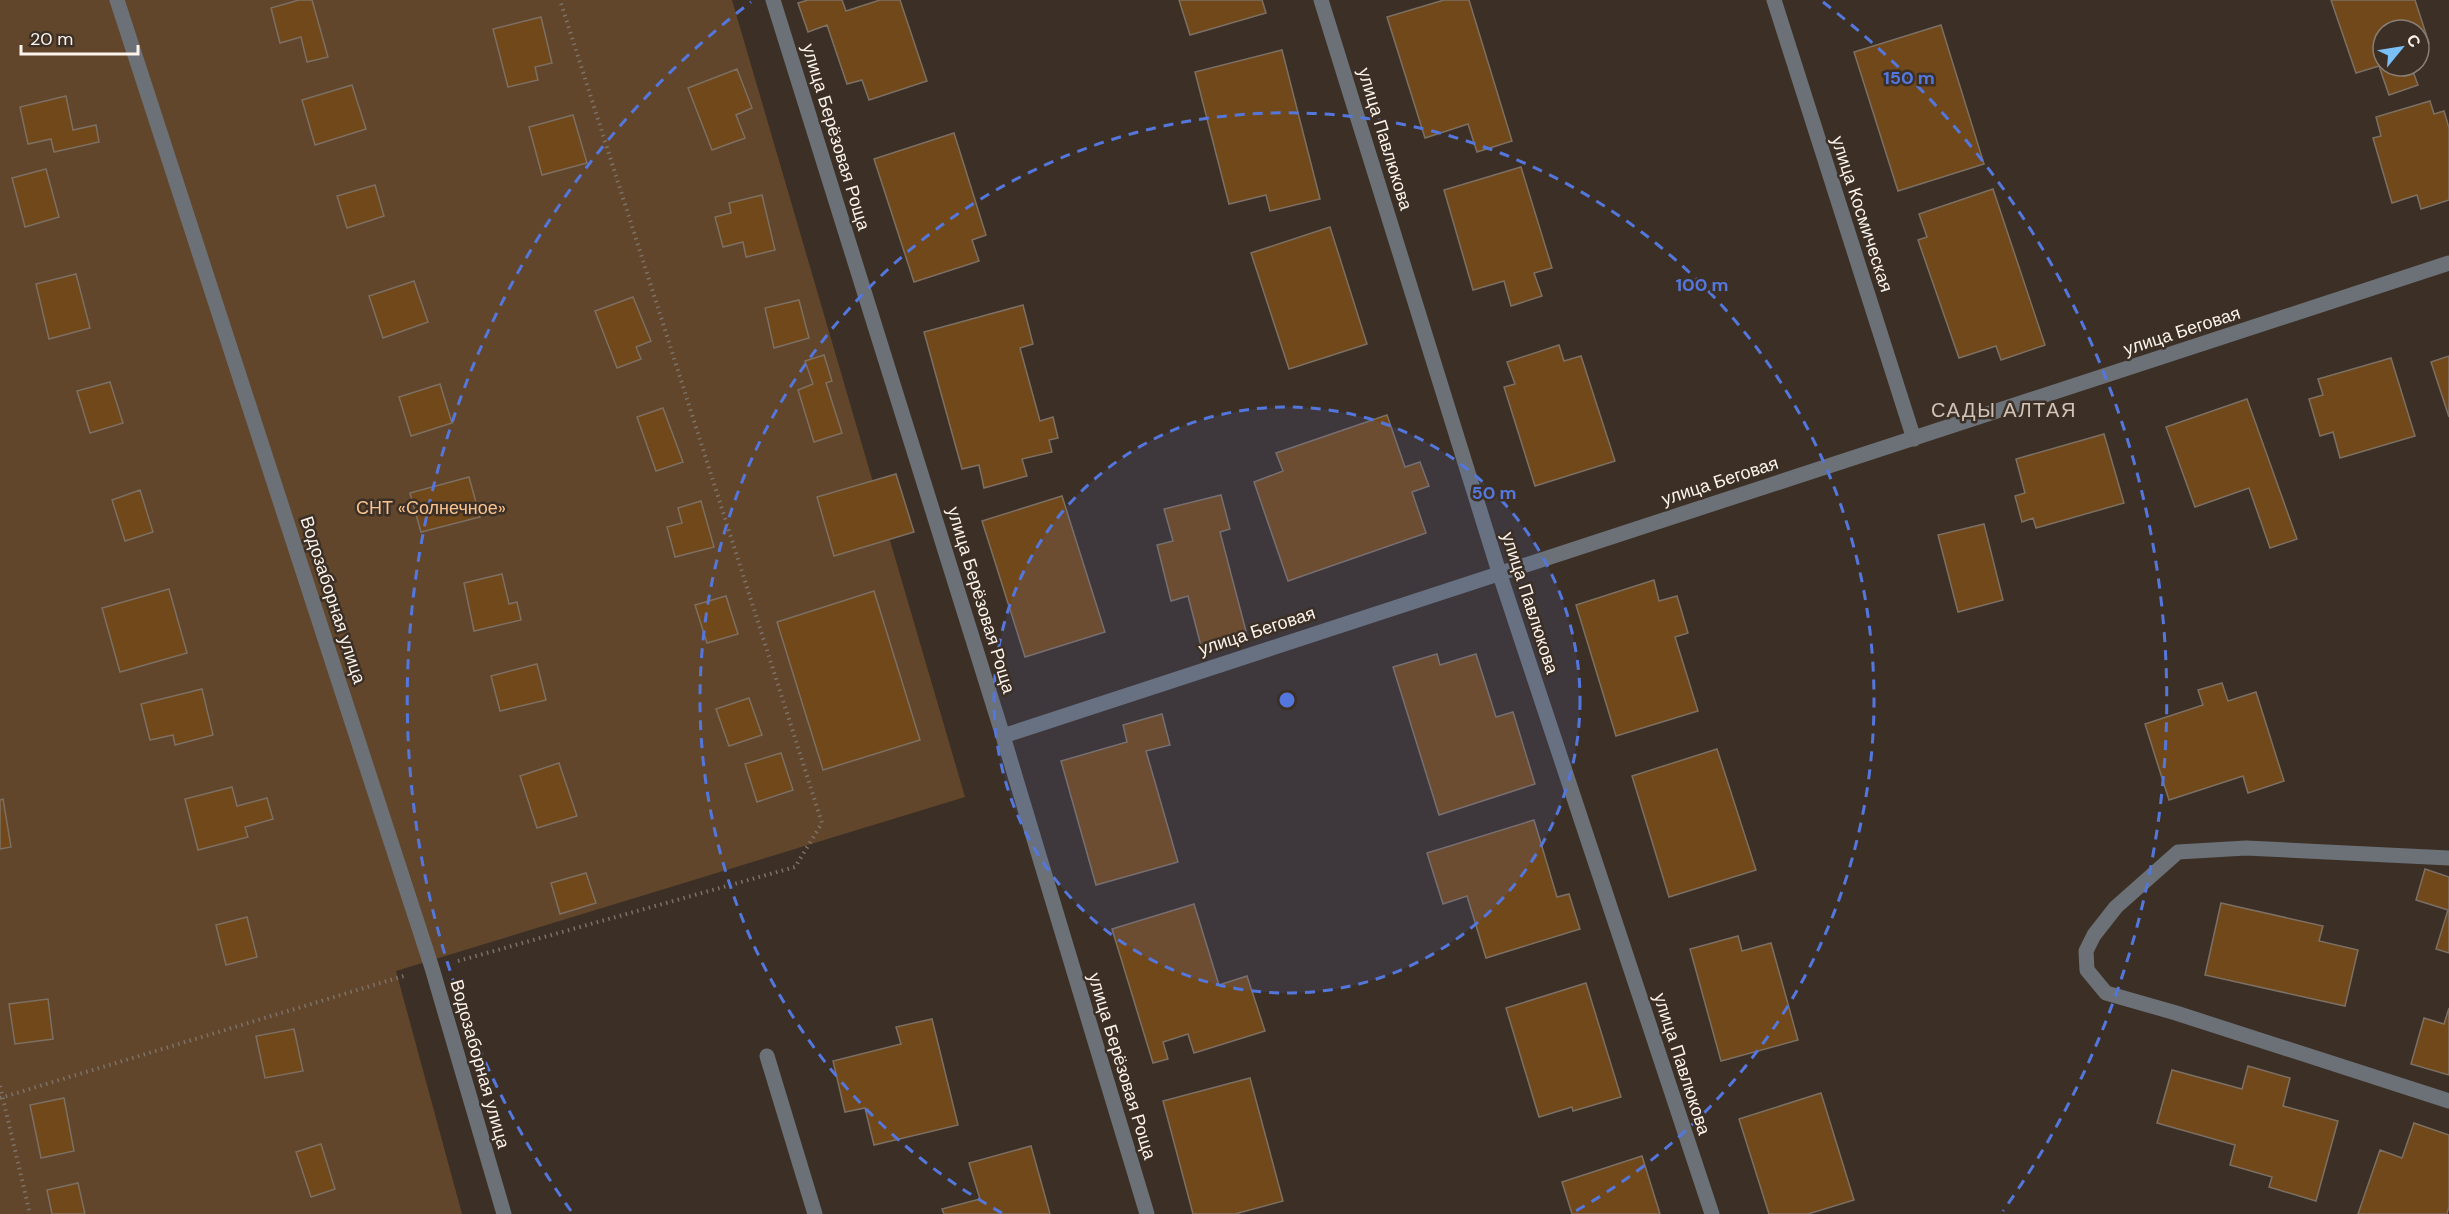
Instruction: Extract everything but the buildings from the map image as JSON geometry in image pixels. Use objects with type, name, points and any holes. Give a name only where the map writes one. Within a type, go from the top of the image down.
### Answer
[{"type":"street","name":"Водозаборная улица","points":[[117,0],[432,968],[504,1214]]},
{"type":"street","name":"улица Берёзовая Роща","points":[[773,0],[1003,736],[1146,1214]]},
{"type":"street","name":"улица Павлюкова","points":[[1322,0],[1499,572],[1712,1214]]},
{"type":"street","name":"улица Космическая","points":[[1774,0],[1914,439]]},
{"type":"street","name":"улица Беговая","points":[[1003,736],[2449,263]]},
{"type":"street","points":[[2449,858],[2246,848],[2178,852],[2116,907],[2094,934],[2086,951],[2087,970],[2106,993],[2187,1016],[2449,1101]]},
{"type":"street","points":[[767,1056],[815,1214]]},
{"type":"path","points":[[1,1097],[432,968],[795,867],[822,823],[561,0]]},
{"type":"path","points":[[0,1086],[30,1214]]},
{"type":"green space","name":"СНТ «Солнечное»","points":[[0,0],[732,0],[965,797],[396,971],[462,1214],[0,1214]]},
{"type":"district","name":"САДЫ АЛТАЯ","points":[[2004,410]]}]
